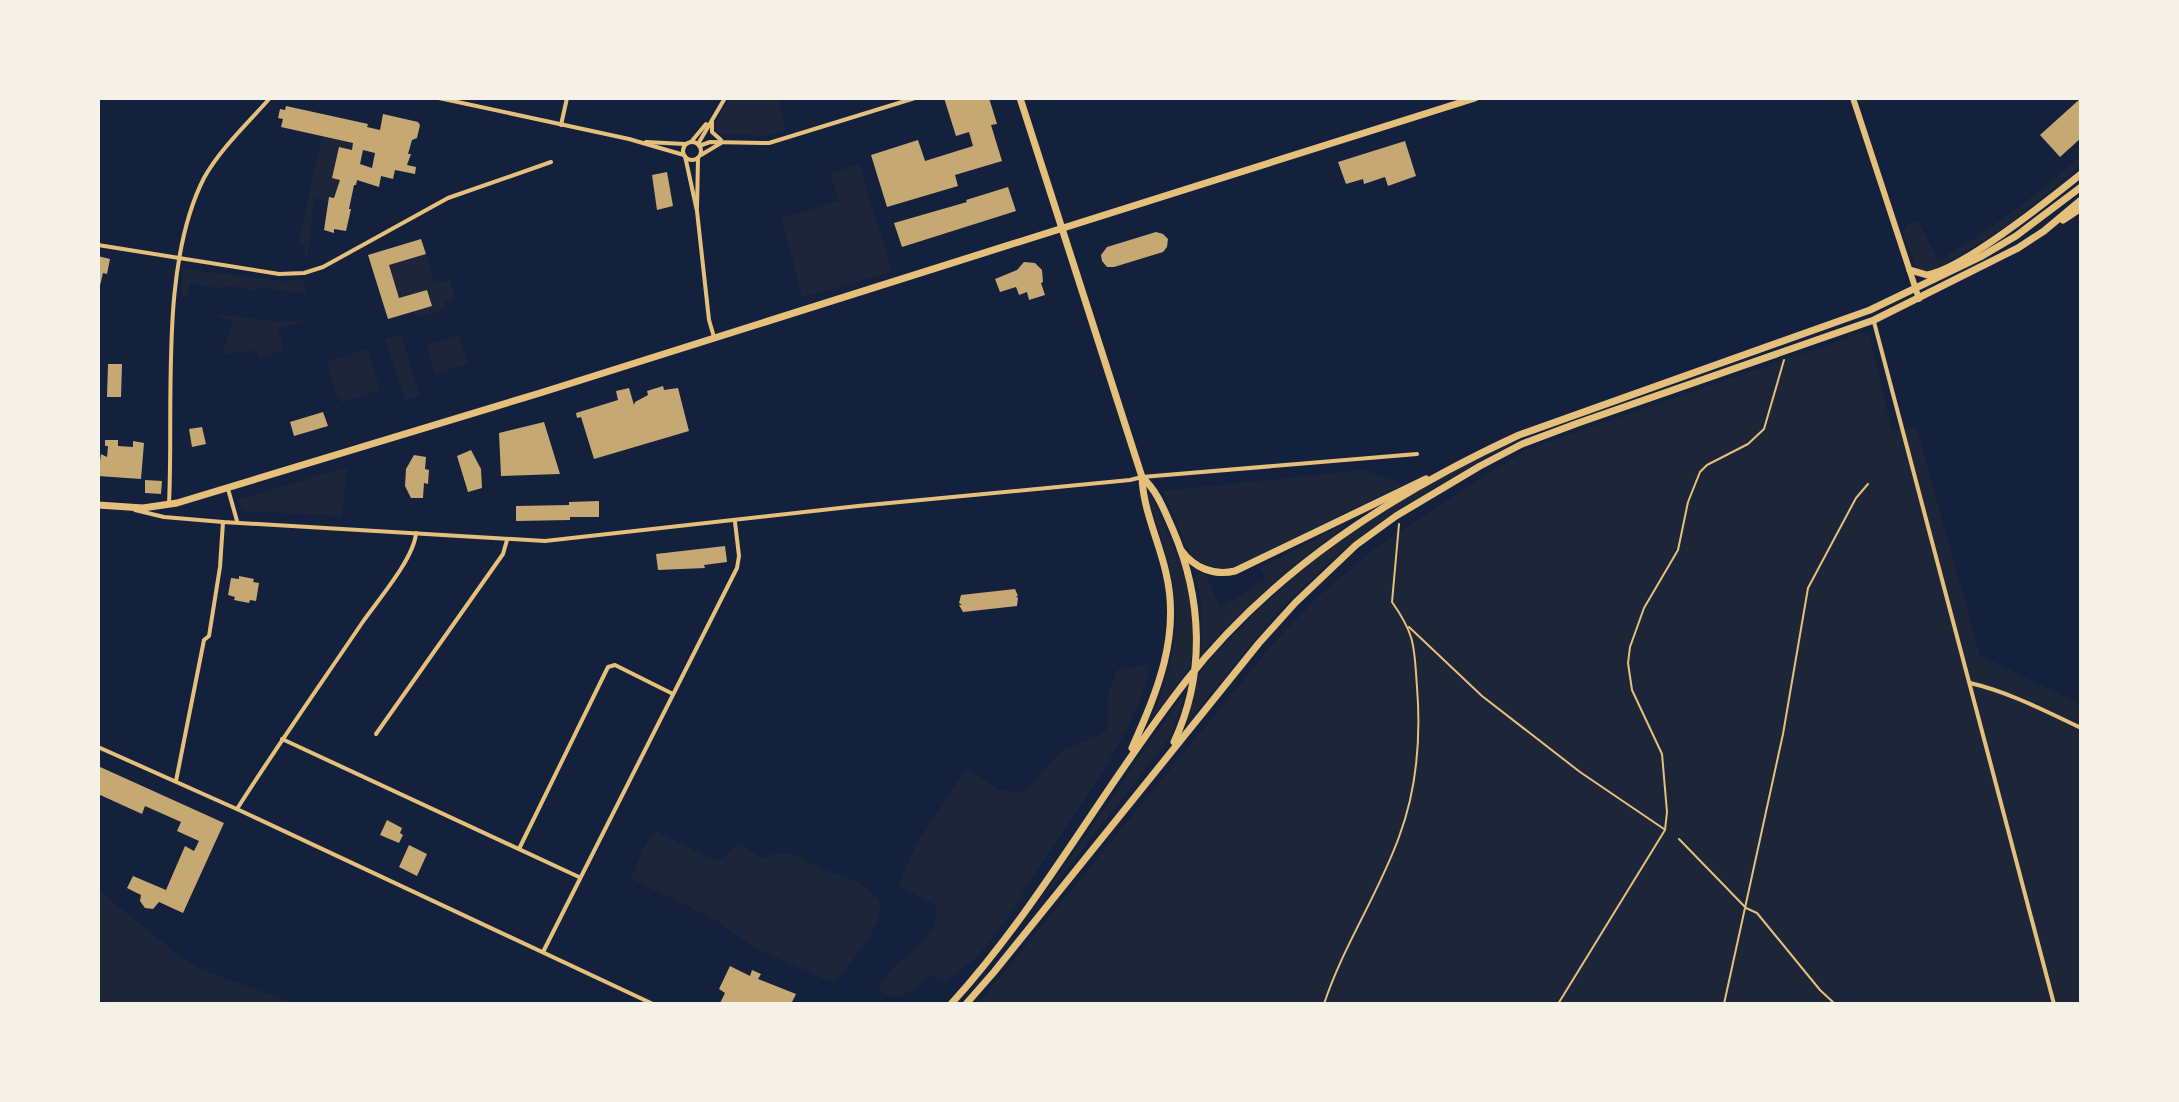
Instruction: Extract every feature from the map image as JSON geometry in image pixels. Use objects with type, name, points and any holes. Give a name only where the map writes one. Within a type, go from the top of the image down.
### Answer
[{"type":"main road","points":[[1020,98],[1142,477],[1143,494],[1170,590],[1170,634],[1162,676],[1126,762]]},
{"type":"main road","points":[[98,505],[169,505],[228,488],[540,393],[1475,98]]},
{"type":"main road","points":[[1853,98],[1919,299]]},
{"type":"main road","points":[[1945,268],[2080,175]]},
{"type":"main road","points":[[2041,218],[2080,175]]},
{"type":"main road","points":[[1181,550],[1204,569],[1219,573],[1235,571],[1533,430],[1870,310],[1982,256],[2041,218],[2081,187]]},
{"type":"main road","points":[[2044,231],[2081,200]]},
{"type":"main road","points":[[966,1004],[1168,754],[1295,603],[1356,545],[1435,491],[1522,444],[1875,324],[2081,208]]},
{"type":"main road","points":[[1910,270],[1927,275],[1982,256]]},
{"type":"main road","points":[[951,1004],[1031,905],[1154,723],[1230,633],[1295,570],[1340,535],[1467,459]]},
{"type":"main road","points":[[1142,477],[1155,490],[1181,550],[1195,600],[1196,654],[1184,715],[1168,754]]},
{"type":"street","points":[[169,505],[170,383],[180,259],[186,224],[213,164],[270,98]]},
{"type":"street","points":[[439,98],[641,142],[692,160],[723,141]]},
{"type":"street","points":[[561,125],[567,98]]},
{"type":"street","points":[[697,211],[698,146],[725,98]]},
{"type":"street","points":[[641,142],[698,146],[723,141],[769,143],[915,98]]},
{"type":"street","points":[[713,116],[712,132],[723,141]]},
{"type":"street","points":[[713,116],[684,149],[697,211],[709,320],[714,337]]},
{"type":"street","points":[[98,245],[279,274],[304,273],[323,267],[448,198],[551,162]]},
{"type":"street","points":[[1875,324],[2054,1004]]},
{"type":"street","points":[[129,507],[145,514],[223,522],[558,541],[1142,477],[1417,454]]},
{"type":"street","points":[[228,488],[237,521]]},
{"type":"street","points":[[543,952],[737,568],[739,556],[735,521]]},
{"type":"street","points":[[176,782],[204,640],[209,636],[220,567],[223,522]]},
{"type":"street","points":[[237,809],[396,573],[414,543],[416,533]]},
{"type":"street","points":[[376,734],[503,554],[507,540]]},
{"type":"street","points":[[519,849],[608,667],[615,665],[673,694]]},
{"type":"street","points":[[1970,683],[2022,700],[2081,728]]},
{"type":"street","points":[[282,739],[579,877]]},
{"type":"street","points":[[98,747],[653,1004]]},
{"type":"path","points":[[1558,1004],[1665,830],[1665,770],[1656,740],[1632,690],[1628,663],[1630,647],[1644,608],[1678,550],[1688,502],[1700,472],[1707,465],[1748,444],[1764,429],[1785,357]]},
{"type":"path","points":[[1724,1004],[1783,734],[1808,588],[1856,498],[1868,484]]},
{"type":"path","points":[[1399,524],[1392,602],[1409,626],[1482,696],[1580,772],[1665,830]]},
{"type":"path","points":[[1324,1004],[1343,954],[1400,835],[1412,789],[1420,720],[1414,644],[1409,626]]},
{"type":"path","points":[[1679,839],[1746,908],[1757,913],[1835,1004]]},
{"type":"shaded area","points":[[730,98],[780,98],[786,130],[763,136],[717,133],[714,127]]},
{"type":"shaded area","points":[[322,136],[353,143],[352,150],[339,147],[332,178],[340,180],[334,198],[329,197],[328,201],[317,198],[314,202],[307,258],[304,258],[306,245],[298,244]]},
{"type":"shaded area","points":[[2081,155],[2081,165],[2009,224],[1934,271],[1916,268],[1903,232],[1908,224],[1915,221],[1920,224],[1938,261],[2012,212]]},
{"type":"shaded area","points":[[859,164],[892,272],[802,297],[782,218],[839,201],[830,173]]},
{"type":"shaded area","points":[[426,254],[434,284],[450,280],[455,298],[444,301],[445,309],[416,318],[414,311],[427,290],[399,298],[389,265]]},
{"type":"shaded area","points":[[183,269],[283,281],[302,279],[307,293],[257,287],[256,291],[224,285],[223,289],[190,283],[188,297],[181,296]]},
{"type":"shaded area","points":[[219,315],[278,321],[310,320],[278,328],[284,350],[259,358],[256,350],[244,354],[242,350],[222,356],[233,320],[219,318]]},
{"type":"shaded area","points":[[1862,333],[1869,335],[1892,431],[1916,426],[1980,655],[2081,705],[2081,1004],[978,1004],[1276,640],[1319,596],[1379,545],[1527,449]]},
{"type":"shaded area","points":[[401,335],[420,395],[405,400],[385,339]]},
{"type":"shaded area","points":[[459,335],[468,363],[435,374],[426,345]]},
{"type":"shaded area","points":[[367,349],[380,390],[342,403],[326,362]]},
{"type":"shaded area","points":[[1518,441],[1414,500],[1343,551],[1284,607],[1187,723],[1202,670],[1301,571],[1405,497]]},
{"type":"shaded area","points":[[347,467],[342,516],[242,511],[238,500]]},
{"type":"shaded area","points":[[1363,470],[1404,484],[1230,567],[1206,565],[1190,554],[1163,491]]},
{"type":"shaded area","points":[[1151,493],[1185,575],[1193,618],[1193,642],[1190,666],[1150,722],[1171,659],[1176,608],[1167,557],[1147,494]]},
{"type":"shaded area","points":[[1345,523],[1282,575],[1201,653],[1202,609],[1194,568],[1205,573],[1220,607],[1251,590],[1251,586],[1266,580],[1260,568]]},
{"type":"shaded area","points":[[1149,665],[1145,686],[1124,735],[992,939],[971,962],[946,981],[931,975],[906,994],[893,997],[886,994],[879,988],[885,976],[924,941],[935,919],[935,905],[898,885],[915,847],[966,769],[998,789],[1024,793],[1062,750],[1101,735],[1108,727],[1108,694],[1117,670]]},
{"type":"shaded area","points":[[1185,692],[1172,735],[1030,916]]},
{"type":"shaded area","points":[[657,832],[715,860],[740,844],[763,858],[781,853],[796,855],[872,892],[880,907],[876,925],[837,981],[829,981],[751,946],[715,919],[633,880],[632,874],[650,836]]},
{"type":"shaded area","points":[[98,890],[183,959],[203,970],[295,1004],[109,1004],[98,999]]},
{"type":"building","points":[[944,98],[989,98],[997,124],[991,125],[1002,161],[955,175],[958,186],[887,207],[871,155],[918,140],[925,161],[973,146],[969,132],[956,136]]},
{"type":"building","points":[[2081,98],[2081,138],[2060,157],[2040,135]]},
{"type":"building","points":[[286,106],[368,124],[367,127],[380,130],[383,114],[418,122],[417,138],[412,140],[407,165],[416,167],[415,174],[395,170],[393,179],[381,176],[379,187],[357,180],[346,231],[334,229],[334,233],[324,230],[329,197],[334,198],[340,180],[332,178],[339,147],[352,150],[353,143],[281,127],[283,119],[278,118],[280,109],[285,110]],"holes":[[[363,150],[375,153],[372,168],[360,164]]]},
{"type":"building","points":[[1405,141],[1416,176],[1388,186],[1385,177],[1364,184],[1363,179],[1346,184],[1338,162]]},
{"type":"building","points":[[667,172],[673,206],[657,210],[652,175]]},
{"type":"building","points":[[1008,187],[1016,211],[902,247],[894,223]]},
{"type":"building","points":[[1156,232],[1168,239],[1163,252],[1114,267],[1107,267],[1102,261],[1101,255],[1107,247]]},
{"type":"building","points":[[421,239],[426,254],[389,265],[399,298],[427,290],[432,306],[388,319],[368,255]]},
{"type":"building","points":[[98,256],[110,259],[99,290]]},
{"type":"building","points":[[1024,262],[1035,263],[1042,270],[1041,283],[1045,295],[1029,300],[1027,292],[1019,295],[1016,287],[1000,292],[995,279],[1017,270]]},
{"type":"building","points":[[108,364],[122,364],[121,397],[107,397]]},
{"type":"building","points":[[663,386],[664,390],[678,388],[689,431],[594,459],[581,417],[577,418],[576,413],[618,400],[616,391],[629,388],[634,405],[648,395],[647,391]]},
{"type":"building","points":[[323,412],[328,426],[294,436],[290,422]]},
{"type":"building","points":[[544,422],[560,474],[501,476],[499,433]]},
{"type":"building","points":[[202,427],[206,444],[192,447],[189,429]]},
{"type":"building","points":[[105,440],[118,440],[118,446],[133,447],[133,441],[144,443],[141,479],[98,476],[101,454],[107,457]]},
{"type":"building","points":[[471,450],[481,469],[482,488],[468,492],[457,456]]},
{"type":"building","points":[[414,455],[426,457],[425,469],[429,470],[423,498],[411,498],[405,486],[406,469]]},
{"type":"building","points":[[145,480],[162,481],[161,494],[145,493]]},
{"type":"building","points":[[599,501],[599,517],[516,521],[516,506]]},
{"type":"building","points":[[725,546],[727,562],[704,565],[705,568],[658,570],[656,554]]},
{"type":"building","points":[[239,576],[259,583],[256,601],[234,600],[235,597],[228,595],[231,578],[239,579]]},
{"type":"building","points":[[1015,589],[1017,606],[963,612],[959,605],[962,605],[959,603],[961,595]]},
{"type":"building","points":[[98,766],[224,823],[183,913],[159,902],[153,909],[145,908],[140,901],[141,895],[127,888],[133,876],[166,890],[185,846],[194,851],[199,841],[177,831],[181,822],[145,806],[142,814],[98,794]]},
{"type":"building","points":[[387,820],[402,828],[399,843],[380,835]]},
{"type":"building","points":[[409,845],[427,854],[417,876],[399,867]]},
{"type":"building","points":[[730,966],[750,976],[752,970],[761,974],[758,979],[796,994],[791,1004],[720,1003],[725,993],[719,989]]}]
